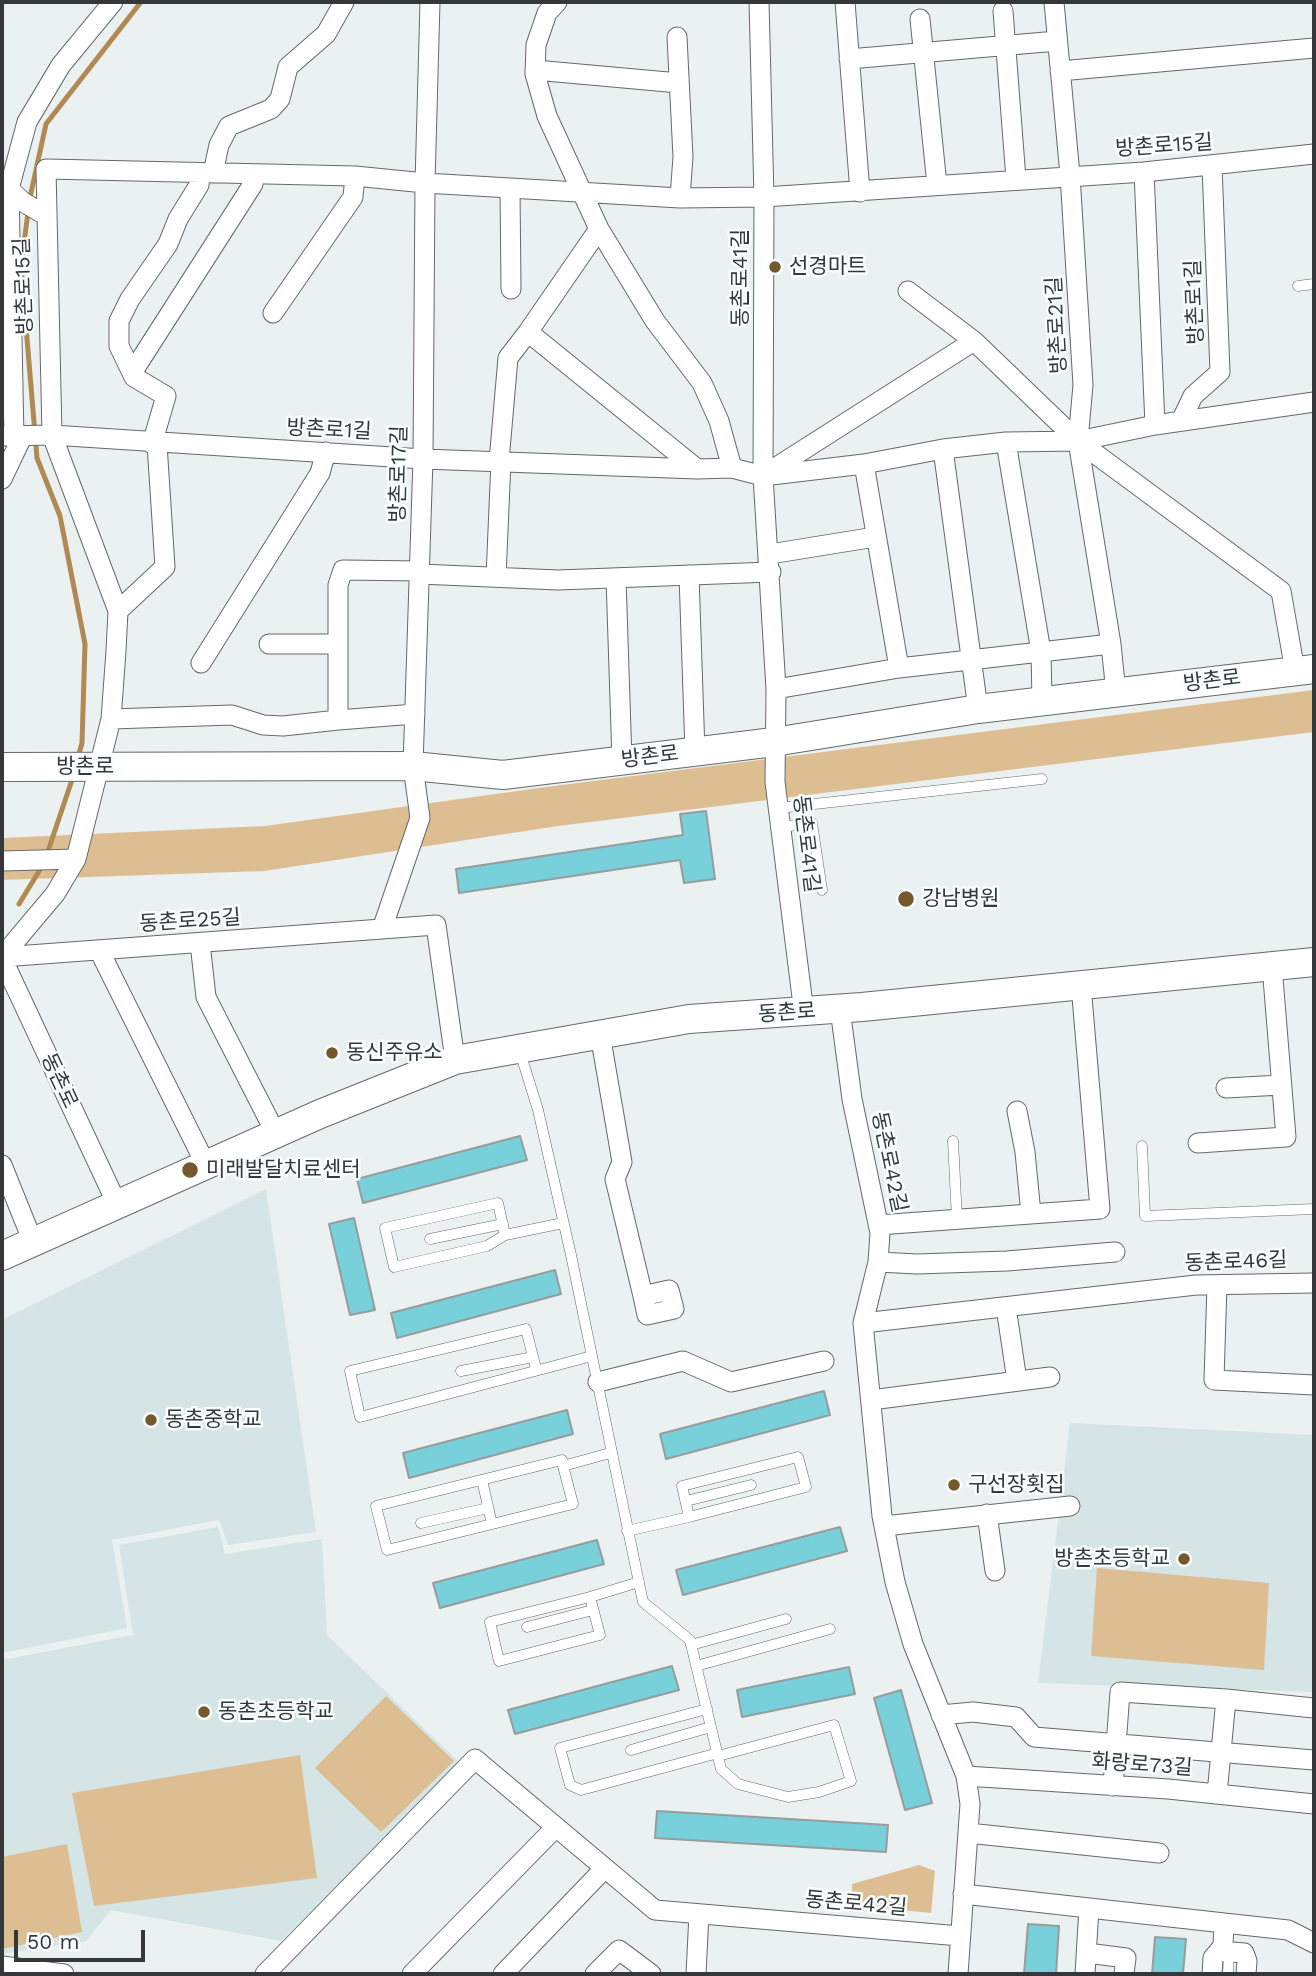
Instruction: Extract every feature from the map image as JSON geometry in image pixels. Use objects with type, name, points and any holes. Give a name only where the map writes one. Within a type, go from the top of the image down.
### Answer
[{"type":"main road","name":"방촌로","points":[[2,767],[413,766],[503,775],[774,742],[978,709],[1305,670]]},
{"type":"main road","name":"동촌로","points":[[2,1256],[276,1134],[455,1060],[689,1019],[804,1013],[1314,962]]},
{"type":"street","points":[[2,479],[16,437],[11,191],[27,122],[61,65],[113,2]]},
{"type":"street","points":[[118,611],[164,567],[154,444],[166,396],[134,377],[119,346],[119,321],[130,299],[168,244],[178,219],[207,173],[229,126],[271,109],[280,99],[288,67],[326,34],[344,2]]},
{"type":"street","points":[[425,183],[430,2]]},
{"type":"street","points":[[557,2],[547,13],[536,46],[535,70],[547,116],[599,229],[655,321],[702,383],[719,421],[732,468]]},
{"type":"street","name":"동촌로41길","points":[[759,2],[764,197],[763,476],[771,563],[776,689],[774,742],[779,817],[804,1013]]},
{"type":"street","points":[[845,2],[860,192]]},
{"type":"street","name":"방촌로21길","points":[[1054,2],[1070,174],[1083,385],[1078,441],[1111,644],[1116,693]]},
{"type":"street","points":[[1003,11],[1016,179]]},
{"type":"street","points":[[920,19],[937,185]]},
{"type":"street","points":[[677,37],[682,157],[680,198]]},
{"type":"street","points":[[849,59],[1057,41]]},
{"type":"street","points":[[1060,71],[1314,48]]},
{"type":"street","points":[[535,70],[679,83]]},
{"type":"street","name":"방촌로15길","points":[[2,957],[55,894],[76,859],[111,719],[118,611],[52,435],[46,169],[355,176],[425,183],[680,198],[860,192],[1070,174],[1143,172],[1314,154]]},
{"type":"street","name":"방촌로1길","points":[[1181,421],[1193,396],[1220,372],[1212,166]]},
{"type":"street","points":[[1143,172],[1155,425]]},
{"type":"street","points":[[132,373],[253,184],[254,174]]},
{"type":"street","points":[[273,313],[353,197],[355,176]]},
{"type":"street","name":"방촌로17길","points":[[413,766],[423,459],[425,183]]},
{"type":"street","points":[[510,188],[511,289]]},
{"type":"street","points":[[11,191],[45,215]]},
{"type":"street","points":[[496,577],[500,461],[508,358],[599,229]]},
{"type":"street","points":[[908,291],[974,341],[1078,441]]},
{"type":"street","points":[[528,332],[697,469]]},
{"type":"street","points":[[763,476],[974,341]]},
{"type":"street","name":"방촌로1길","points":[[16,437],[52,435],[154,444],[423,459],[732,468],[763,476],[864,464],[943,449],[1006,442],[1078,441],[1155,425],[1314,402]]},
{"type":"street","name":"방촌로","points":[[1078,441],[1282,591],[1305,670]]},
{"type":"street","points":[[1006,442],[1041,652],[1042,701]]},
{"type":"street","points":[[943,449],[978,709]]},
{"type":"street","points":[[201,663],[320,473],[326,452]]},
{"type":"street","points":[[864,464],[899,668]]},
{"type":"street","points":[[338,720],[338,585],[343,570],[496,577],[615,578],[689,575],[771,563],[875,537]]},
{"type":"street","points":[[689,575],[695,752]]},
{"type":"street","points":[[615,578],[622,761]]},
{"type":"street","points":[[270,644],[338,644]]},
{"type":"street","points":[[776,689],[899,668],[1111,644]]},
{"type":"street","points":[[111,719],[232,715],[263,726],[283,726],[415,715]]},
{"type":"street","points":[[382,929],[420,818],[413,766]]},
{"type":"street","points":[[2,861],[76,859]]},
{"type":"street","name":"동촌로25길","points":[[2,957],[436,925],[455,1060]]},
{"type":"street","points":[[200,943],[206,997],[276,1134]]},
{"type":"street","points":[[99,950],[205,1165]]},
{"type":"street","name":"동촌로","points":[[2,957],[117,1204]]},
{"type":"street","points":[[1198,1143],[1286,1137],[1272,966]]},
{"type":"street","points":[[878,1225],[1100,1209],[1081,985]]},
{"type":"street","name":"동촌로42길","points":[[265,1974],[475,1759],[655,1910],[960,1936],[970,1804],[965,1776],[913,1644],[895,1582],[884,1526],[863,1324],[878,1262],[878,1225],[852,1099],[840,1009]]},
{"type":"street","points":[[600,1034],[622,1162],[615,1179],[643,1296]]},
{"type":"street","points":[[1226,1088],[1281,1085]]},
{"type":"street","points":[[1017,1111],[1025,1152],[1031,1214]]},
{"type":"street","points":[[2,1165],[33,1242]]},
{"type":"street","points":[[878,1262],[917,1264],[1007,1261],[1115,1252]]},
{"type":"street","name":"동촌로46길","points":[[1006,1307],[1158,1289],[1314,1283]]},
{"type":"street","points":[[1217,1285],[1214,1380],[1314,1385]]},
{"type":"street","points":[[863,1324],[1006,1307],[1017,1381]]},
{"type":"street","points":[[597,1382],[683,1360],[731,1382],[824,1361]]},
{"type":"street","points":[[871,1400],[1050,1377]]},
{"type":"street","points":[[884,1526],[1070,1506]]},
{"type":"street","points":[[988,1514],[995,1571]]},
{"type":"street","points":[[1113,1786],[1120,1692],[1314,1707]]},
{"type":"street","points":[[1217,1794],[1226,1699]]},
{"type":"street","points":[[941,1715],[973,1712],[1016,1717],[1034,1737],[1314,1760]]},
{"type":"street","name":"화랑로73길","points":[[965,1776],[1217,1794],[1314,1804]]},
{"type":"street","points":[[412,1974],[556,1826]]},
{"type":"street","points":[[968,1833],[1158,1853]]},
{"type":"street","points":[[503,1974],[605,1868]]},
{"type":"street","points":[[963,1894],[1288,1930],[1314,1943]]},
{"type":"street","points":[[1085,1974],[1089,1908]]},
{"type":"street","points":[[696,1974],[699,1914]]},
{"type":"street","points":[[1224,1923],[1224,1952]]},
{"type":"street","points":[[958,1974],[960,1936]]},
{"type":"street","points":[[595,1974],[619,1950],[651,1974]]},
{"type":"street","points":[[1212,1974],[1213,1958],[1224,1952],[1244,1954],[1247,1961],[1246,1974]]},
{"type":"street","points":[[1087,1953],[1126,1958],[1124,1974]]},
{"type":"street","points":[[2,1966],[64,1974]]},
{"type":"lane","points":[[1298,286],[1314,285]]},
{"type":"lane","points":[[779,817],[1042,779]]},
{"type":"lane","points":[[779,817],[812,822],[822,890]]},
{"type":"lane","points":[[519,1048],[538,1110],[643,1602],[690,1640],[696,1666],[707,1709],[718,1754],[721,1769],[738,1784],[788,1797],[819,1792],[851,1781],[834,1725],[718,1754],[581,1790],[569,1785],[560,1748],[707,1709]]},
{"type":"lane","points":[[953,1141],[957,1219]]},
{"type":"lane","points":[[1142,1146],[1145,1216],[1314,1209]]},
{"type":"lane","points":[[505,1236],[498,1203],[385,1228],[394,1267],[487,1246],[505,1236],[563,1223]]},
{"type":"lane","points":[[430,1239],[503,1224]]},
{"type":"lane","points":[[536,1369],[526,1329],[349,1371],[360,1417],[521,1377],[536,1369],[592,1356]]},
{"type":"lane","points":[[461,1371],[533,1357]]},
{"type":"lane","points":[[563,1466],[610,1453]]},
{"type":"lane","points":[[627,1531],[689,1517],[806,1487],[798,1457],[682,1486],[689,1517]]},
{"type":"lane","points":[[562,1460],[573,1504],[387,1550],[376,1507],[482,1480],[562,1460]]},
{"type":"lane","points":[[482,1480],[492,1524]]},
{"type":"lane","points":[[685,1501],[751,1485]]},
{"type":"lane","points":[[421,1523],[488,1508]]},
{"type":"lane","points":[[590,1597],[600,1635],[499,1661],[490,1622],[639,1582]]},
{"type":"lane","points":[[527,1627],[593,1610]]},
{"type":"lane","points":[[691,1645],[786,1619]]},
{"type":"lane","points":[[696,1666],[830,1629]]},
{"type":"lane","points":[[631,1750],[711,1727]]},
{"type":"lane","points":[[1224,1952],[1228,1974]]},
{"type":"shaded area","points":[[1314,690],[1314,732],[558,826],[264,871],[2,880],[2,838],[265,826],[546,787]]},
{"type":"shaded area","name":"동촌중학교","points":[[266,1189],[316,1532],[228,1545],[219,1520],[112,1540],[127,1628],[2,1653],[2,1320]]},
{"type":"shaded area","name":"방촌초등학교","points":[[1070,1423],[1314,1435],[1314,1692],[1038,1683]]},
{"type":"shaded area","name":"동촌초등학교","points":[[218,1527],[225,1554],[322,1539],[327,1635],[460,1763],[281,1941],[111,1910],[86,1941],[2,1954],[2,1660],[133,1635],[119,1545]]},
{"type":"shaded area","points":[[1097,1568],[1269,1583],[1264,1670],[1091,1656]]},
{"type":"shaded area","points":[[386,1696],[454,1761],[381,1832],[315,1768]]},
{"type":"shaded area","points":[[300,1755],[317,1878],[94,1906],[72,1793]]},
{"type":"shaded area","points":[[67,1844],[82,1932],[2,1949],[2,1857]]},
{"type":"shaded area","points":[[919,1865],[935,1871],[931,1913],[852,1905],[852,1884]]},
{"type":"building","points":[[706,811],[715,879],[684,883],[680,860],[459,893],[456,869],[683,835],[680,814]]},
{"type":"building","points":[[520,1136],[527,1160],[363,1203],[357,1179]]},
{"type":"building","points":[[354,1218],[375,1310],[350,1315],[329,1224]]},
{"type":"building","points":[[555,1270],[561,1294],[397,1338],[391,1313]]},
{"type":"building","points":[[824,1391],[830,1415],[666,1459],[660,1434]]},
{"type":"building","points":[[567,1410],[573,1434],[409,1478],[403,1453]]},
{"type":"building","points":[[840,1527],[847,1551],[683,1595],[676,1570]]},
{"type":"building","points":[[597,1540],[604,1564],[440,1608],[433,1583]]},
{"type":"building","points":[[672,1666],[679,1690],[515,1734],[508,1710]]},
{"type":"building","points":[[849,1667],[855,1694],[742,1717],[737,1690]]},
{"type":"building","points":[[901,1690],[932,1803],[905,1810],[874,1698]]},
{"type":"building","points":[[657,1811],[888,1825],[886,1852],[655,1838]]},
{"type":"building","points":[[1028,1924],[1059,1926],[1056,1974],[1024,1974]]},
{"type":"building","points":[[1155,1937],[1186,1939],[1183,1974],[1152,1974]]},
{"type":"waterway","points":[[29,202],[46,124],[141,2]]},
{"type":"waterway","points":[[28,212],[21,267],[37,458],[60,516],[85,644],[82,743],[78,757]]},
{"type":"waterway","points":[[47,854],[73,777]]},
{"type":"waterway","points":[[19,904],[44,863]]},
{"type":"place","name":"선경마트","points":[[775,267]]},
{"type":"place","name":"강남병원","points":[[906,899]]},
{"type":"place","name":"동신주유소","points":[[332,1053]]},
{"type":"place","name":"미래발달치료센터","points":[[190,1170]]},
{"type":"place","name":"동촌중학교","points":[[151,1420]]},
{"type":"place","name":"구선장횟집","points":[[954,1485]]},
{"type":"place","name":"방촌초등학교","points":[[1184,1559]]},
{"type":"place","name":"동촌초등학교","points":[[204,1712]]}]
